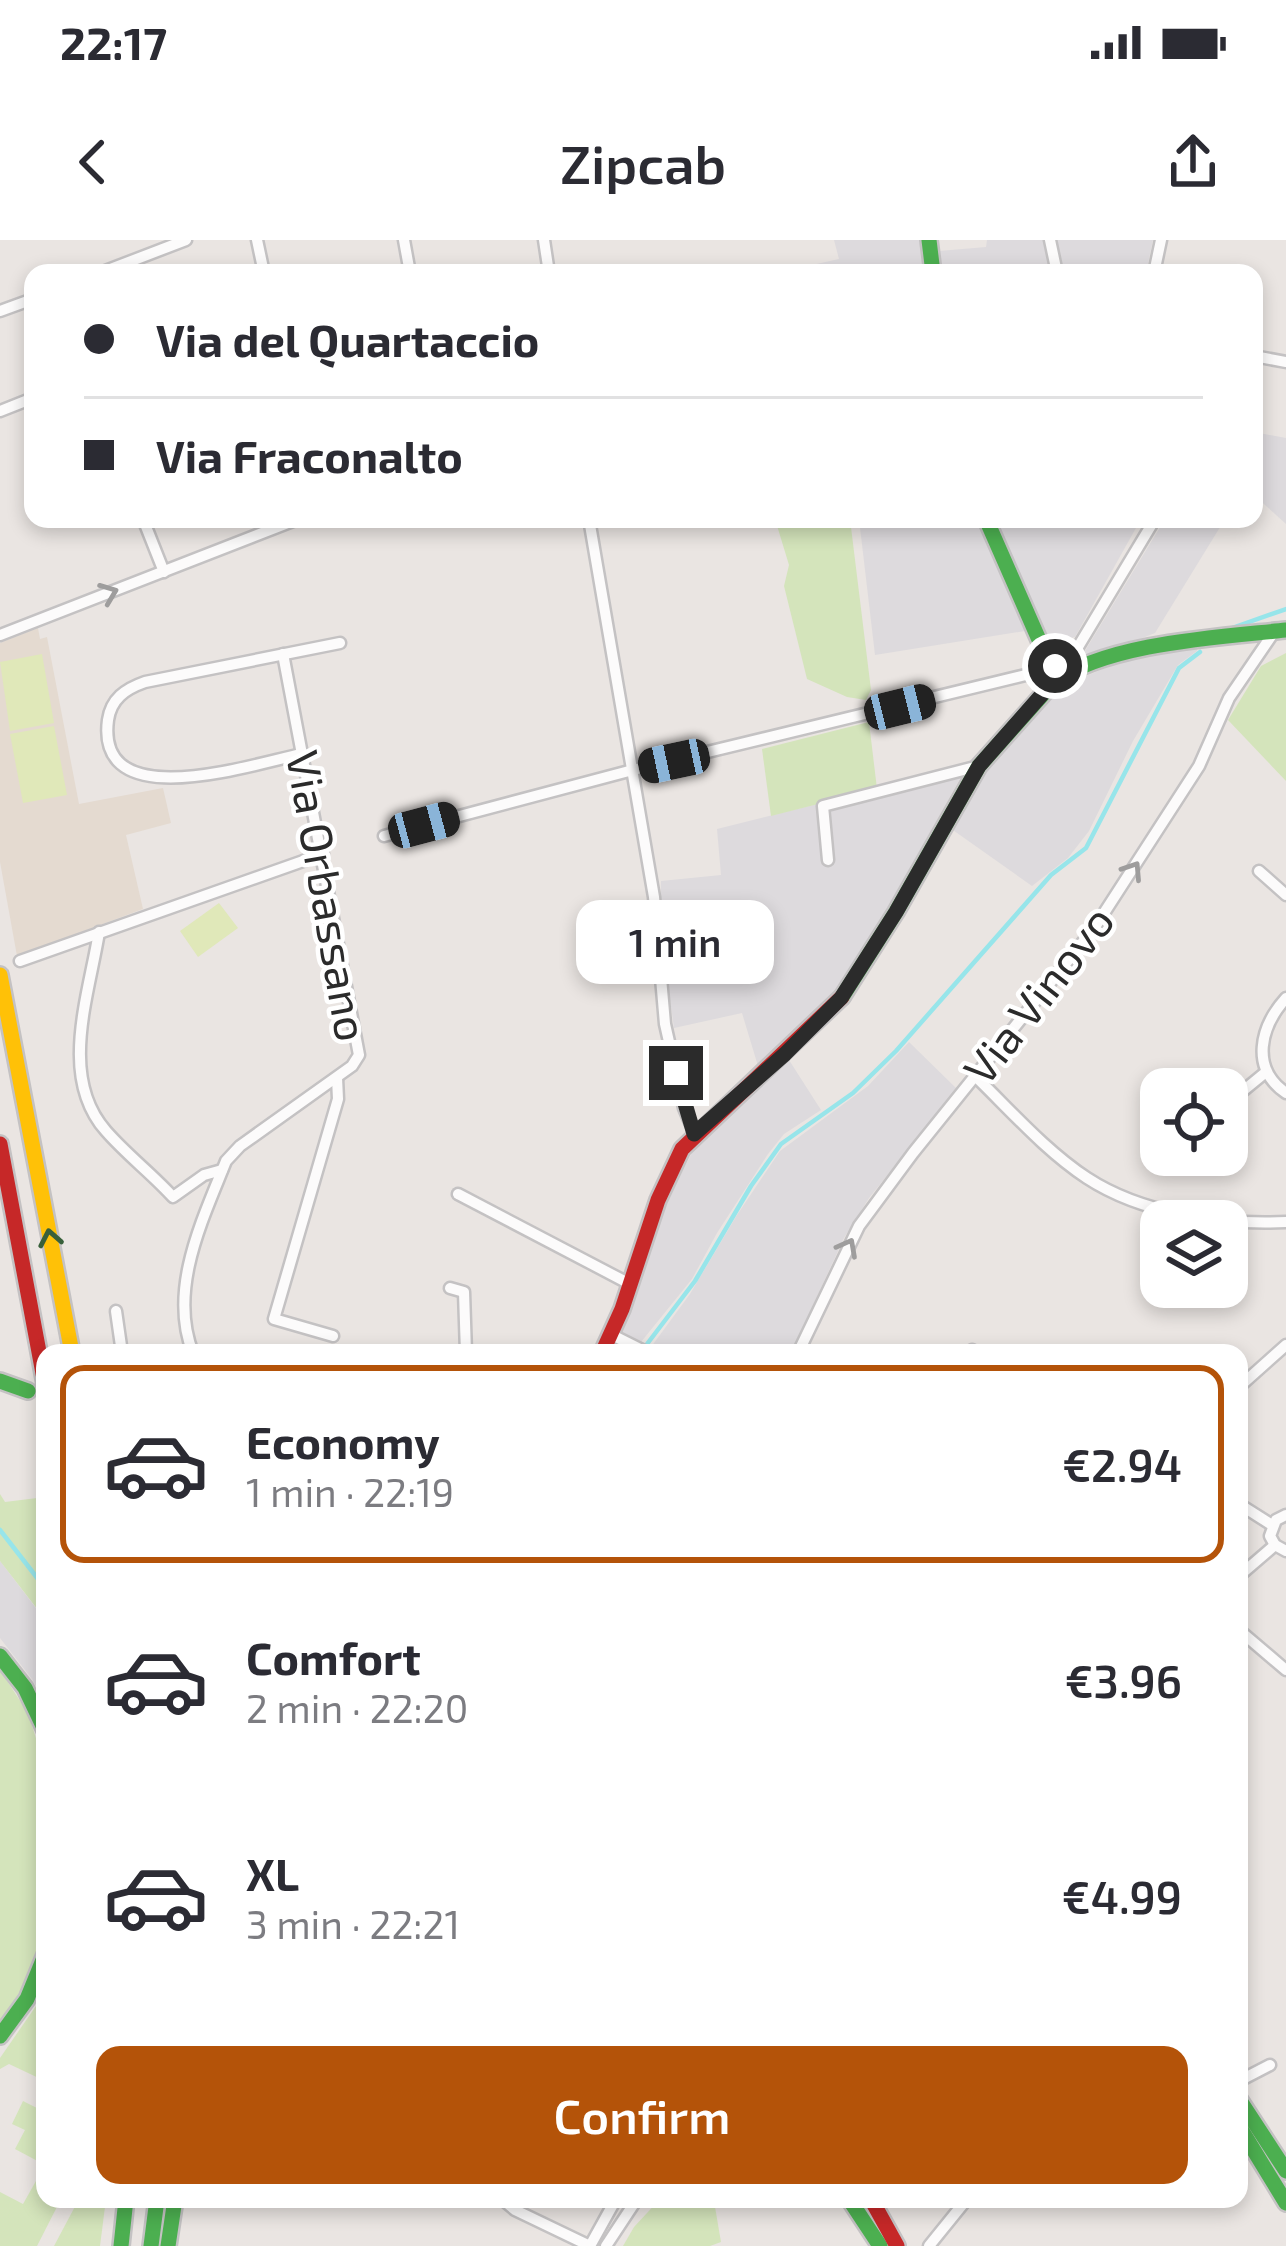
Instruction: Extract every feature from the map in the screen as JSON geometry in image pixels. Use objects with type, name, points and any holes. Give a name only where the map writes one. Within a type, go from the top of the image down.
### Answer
[{"type":"main road","points":[[990,528],[1047,658],[1066,673]]},
{"type":"main road","points":[[607,1344],[663,1187],[694,1134],[841,998],[979,766],[1053,682],[1066,673],[1154,645],[1280,631]]},
{"type":"main road","points":[[0,975],[69,1344]]},
{"type":"main road","points":[[0,1144],[38,1344]]},
{"type":"main road","points":[[0,1381],[28,1391]]},
{"type":"main road","points":[[0,1656],[36,1709]]},
{"type":"main road","points":[[0,2036],[27,1999],[36,1977]]},
{"type":"main road","points":[[1248,2113],[1286,2171]]},
{"type":"main road","points":[[1248,2141],[1286,2203]]},
{"type":"main road","points":[[121,2246],[125,2208]]},
{"type":"main road","points":[[151,2246],[156,2208]]},
{"type":"main road","points":[[168,2246],[174,2208]]},
{"type":"main road","points":[[856,2208],[880,2246]]},
{"type":"main road","points":[[876,2208],[898,2246]]},
{"type":"street","points":[[123,264],[186,240]]},
{"type":"street","points":[[147,528],[164,572]]},
{"type":"street","points":[[0,635],[275,528]]},
{"type":"street","points":[[590,528],[654,896],[665,1024],[694,1134]]},
{"type":"street","points":[[384,836],[1038,672],[1066,673],[1150,528]]},
{"type":"street","name":"Via Vinovo","points":[[802,1344],[859,1226],[1120,889],[1198,766],[1229,698],[1280,631]]},
{"type":"street","points":[[302,754],[154,780],[122,765],[109,738],[112,706],[130,687],[340,643]]},
{"type":"street","name":"Via Orbassano","points":[[191,1344],[184,1322],[184,1291],[222,1170],[235,1150],[354,1065],[359,1051],[283,654]]},
{"type":"street","points":[[828,860],[823,806],[979,766]]},
{"type":"street","points":[[20,962],[323,854]]},
{"type":"street","points":[[1259,871],[1286,895]]},
{"type":"street","points":[[99,932],[79,1063],[88,1104],[105,1130],[173,1197],[198,1178],[222,1170]]},
{"type":"street","points":[[1286,998],[1266,1029],[1262,1050],[1266,1072],[1286,1093]]},
{"type":"street","points":[[1248,1087],[1266,1072]]},
{"type":"street","points":[[976,1077],[1056,1154],[1106,1189],[1172,1211],[1246,1222],[1286,1222]]},
{"type":"street","points":[[333,1336],[274,1319],[338,1099],[337,1078]]},
{"type":"street","points":[[458,1194],[630,1284]]},
{"type":"street","points":[[450,1288],[464,1292],[466,1344]]},
{"type":"street","points":[[116,1311],[121,1344]]},
{"type":"street","points":[[612,1335],[631,1344]]},
{"type":"street","points":[[1248,1379],[1286,1345]]},
{"type":"street","points":[[1248,1510],[1272,1525],[1280,1548],[1248,1570]]},
{"type":"street","points":[[1272,1525],[1286,1515]]},
{"type":"street","points":[[1248,1638],[1286,1670]]},
{"type":"street","points":[[1248,2076],[1270,2065]]},
{"type":"street","points":[[513,2208],[590,2246],[611,2208]]},
{"type":"street","points":[[606,2246],[631,2208]]},
{"type":"street","points":[[928,2246],[960,2208]]},
{"type":"shaded area","points":[[834,240],[922,240],[925,264],[816,264],[839,259]]},
{"type":"shaded area","points":[[987,240],[1043,240],[1048,264],[940,264],[939,251],[986,247]]},
{"type":"shaded area","points":[[1054,240],[1153,240],[1148,264],[1059,264]]},
{"type":"shaded area","points":[[1263,434],[1286,438],[1286,524],[1263,503]]},
{"type":"shaded area","points":[[860,528],[985,528],[1025,631],[875,655]]},
{"type":"shaded area","points":[[996,528],[1136,528],[1075,637],[1046,645]]},
{"type":"shaded area","points":[[1160,528],[1219,528],[1155,633],[1077,664]]},
{"type":"shaded area","points":[[38,628],[40,639],[47,637],[79,804],[163,788],[171,823],[126,835],[143,909],[17,956],[0,862],[0,643]]},
{"type":"shaded area","points":[[1198,645],[1178,665],[1133,741],[1089,831],[1068,858],[1032,886],[950,828],[975,782],[1002,747],[1049,701],[1086,676],[1123,661]]},
{"type":"shaded area","points":[[962,775],[858,961],[813,1018],[783,1045],[758,1066],[742,1013],[674,1028],[660,929],[661,881],[721,875],[717,829],[817,804],[824,856],[827,866],[833,865],[832,808]]},
{"type":"shaded area","points":[[909,1042],[957,1089],[869,1198],[844,1238],[795,1344],[653,1344],[780,1151],[868,1086]]},
{"type":"shaded area","points":[[789,1060],[821,1110],[784,1134],[768,1154],[692,1279],[641,1342],[622,1332],[654,1226],[699,1139]]},
{"type":"shaded area","points":[[0,1561],[36,1608],[36,1687],[0,1638]]},
{"type":"green space","points":[[778,528],[851,528],[871,690],[866,700],[807,679],[784,586],[789,565]]},
{"type":"green space","points":[[1286,653],[1286,781],[1228,720],[1261,666]]},
{"type":"green space","points":[[42,654],[54,723],[10,731],[0,662]]},
{"type":"green space","points":[[869,722],[877,789],[771,816],[762,749]]},
{"type":"green space","points":[[54,726],[67,795],[23,803],[10,734]]},
{"type":"green space","points":[[219,903],[238,928],[198,957],[180,931]]},
{"type":"green space","points":[[0,1494],[5,1502],[36,1498],[36,1607],[0,1561]]},
{"type":"green space","points":[[0,1670],[28,1713],[36,1738],[36,1971],[0,2035]]},
{"type":"green space","points":[[36,2006],[36,2077],[9,2064],[0,2069],[0,2058]]},
{"type":"green space","points":[[23,2101],[36,2108],[36,2160],[15,2149],[25,2130],[12,2124]]},
{"type":"green space","points":[[36,2181],[36,2208],[56,2208],[37,2246],[0,2246],[0,2192],[23,2204]]},
{"type":"green space","points":[[74,2208],[105,2208],[100,2246],[54,2246]]},
{"type":"green space","points":[[652,2208],[715,2208],[721,2242],[623,2246]]},
{"type":"waterway","points":[[1232,628],[1286,609]]},
{"type":"waterway","points":[[647,1344],[695,1281],[781,1144],[853,1093],[1051,875],[1086,848],[1179,668],[1200,652]]},
{"type":"waterway","points":[[0,1530],[36,1576]]},
{"type":"traffic: fast","points":[[929,240],[932,264]]},
{"type":"traffic: fast","points":[[990,528],[1047,658],[1066,673]]},
{"type":"traffic: fast","points":[[842,997],[979,766],[1053,683],[1132,650],[1286,630]]},
{"type":"traffic: fast","points":[[0,1381],[28,1391]]},
{"type":"traffic: fast","points":[[0,1656],[36,1711]]},
{"type":"traffic: fast","points":[[0,2036],[27,1999],[36,1977]]},
{"type":"traffic: fast","points":[[1248,2113],[1286,2171]]},
{"type":"traffic: fast","points":[[1248,2141],[1286,2203]]},
{"type":"traffic: fast","points":[[121,2246],[125,2208]]},
{"type":"traffic: fast","points":[[151,2246],[156,2208]]},
{"type":"traffic: fast","points":[[168,2246],[174,2208]]},
{"type":"traffic: fast","points":[[855,2208],[880,2246]]},
{"type":"traffic: slow","points":[[0,975],[70,1344]]},
{"type":"traffic: jam","points":[[606,1344],[658,1200],[682,1149],[842,997]]},
{"type":"traffic: jam","points":[[0,1144],[38,1344]]},
{"type":"traffic: jam","points":[[876,2208],[897,2246]]},
{"type":"route","points":[[676,1073],[694,1134],[830,1010],[890,921],[979,766],[1066,673],[1055,666]]}]
